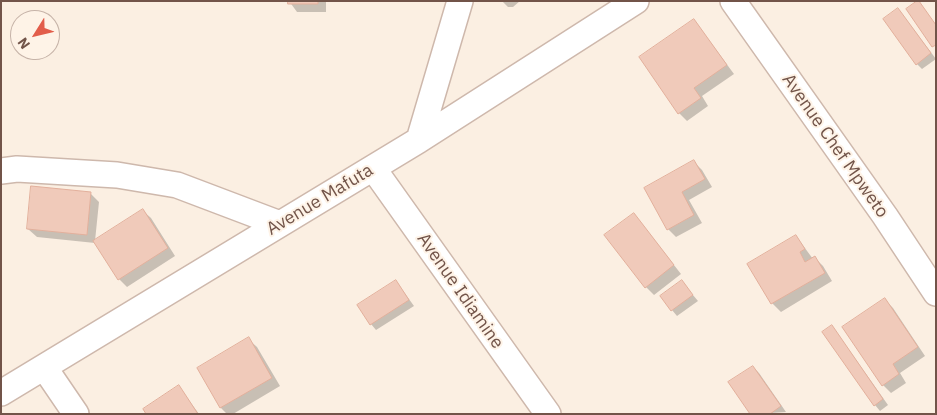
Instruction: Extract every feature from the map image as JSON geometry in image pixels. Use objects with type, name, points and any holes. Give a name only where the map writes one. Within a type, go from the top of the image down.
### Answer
[{"type":"street","points":[[419,140],[460,1]]},
{"type":"street","name":"Avenue Mafuta","points":[[1,393],[419,140],[636,1]]},
{"type":"street","name":"Avenue Chef Mpweto","points":[[733,1],[885,216],[936,293]]},
{"type":"street","name":"Avenue Idiamine","points":[[373,168],[548,414]]},
{"type":"street","points":[[1,171],[17,169],[117,175],[177,185],[280,224]]},
{"type":"street","points":[[44,367],[76,414]]},
{"type":"building","points":[[288,1],[318,1],[318,4],[288,4]]},
{"type":"building","points":[[919,1],[936,25],[936,45],[932,47],[906,9]]},
{"type":"building","points":[[898,8],[931,53],[916,65],[883,19]]},
{"type":"building","points":[[694,19],[727,65],[694,88],[701,98],[678,114],[639,57]]},
{"type":"building","points":[[694,160],[705,179],[682,192],[694,215],[667,230],[644,188]]},
{"type":"building","points":[[31,186],[91,192],[87,235],[27,229]]},
{"type":"building","points":[[143,209],[168,248],[118,280],[93,241]]},
{"type":"building","points":[[634,213],[674,265],[645,288],[604,235]]},
{"type":"building","points":[[796,235],[805,249],[800,252],[805,262],[815,256],[825,273],[771,304],[747,264]]},
{"type":"building","points":[[396,280],[409,300],[370,325],[357,305]]},
{"type":"building","points":[[682,280],[693,295],[671,311],[660,296]]},
{"type":"building","points":[[885,298],[918,347],[893,364],[899,374],[882,386],[842,327]]},
{"type":"building","points":[[832,325],[883,399],[874,406],[822,332]]},
{"type":"building","points":[[249,337],[272,378],[220,408],[197,368]]},
{"type":"building","points":[[753,366],[781,406],[770,414],[750,414],[728,382]]},
{"type":"building","points":[[179,385],[198,414],[146,414],[143,409]]}]
